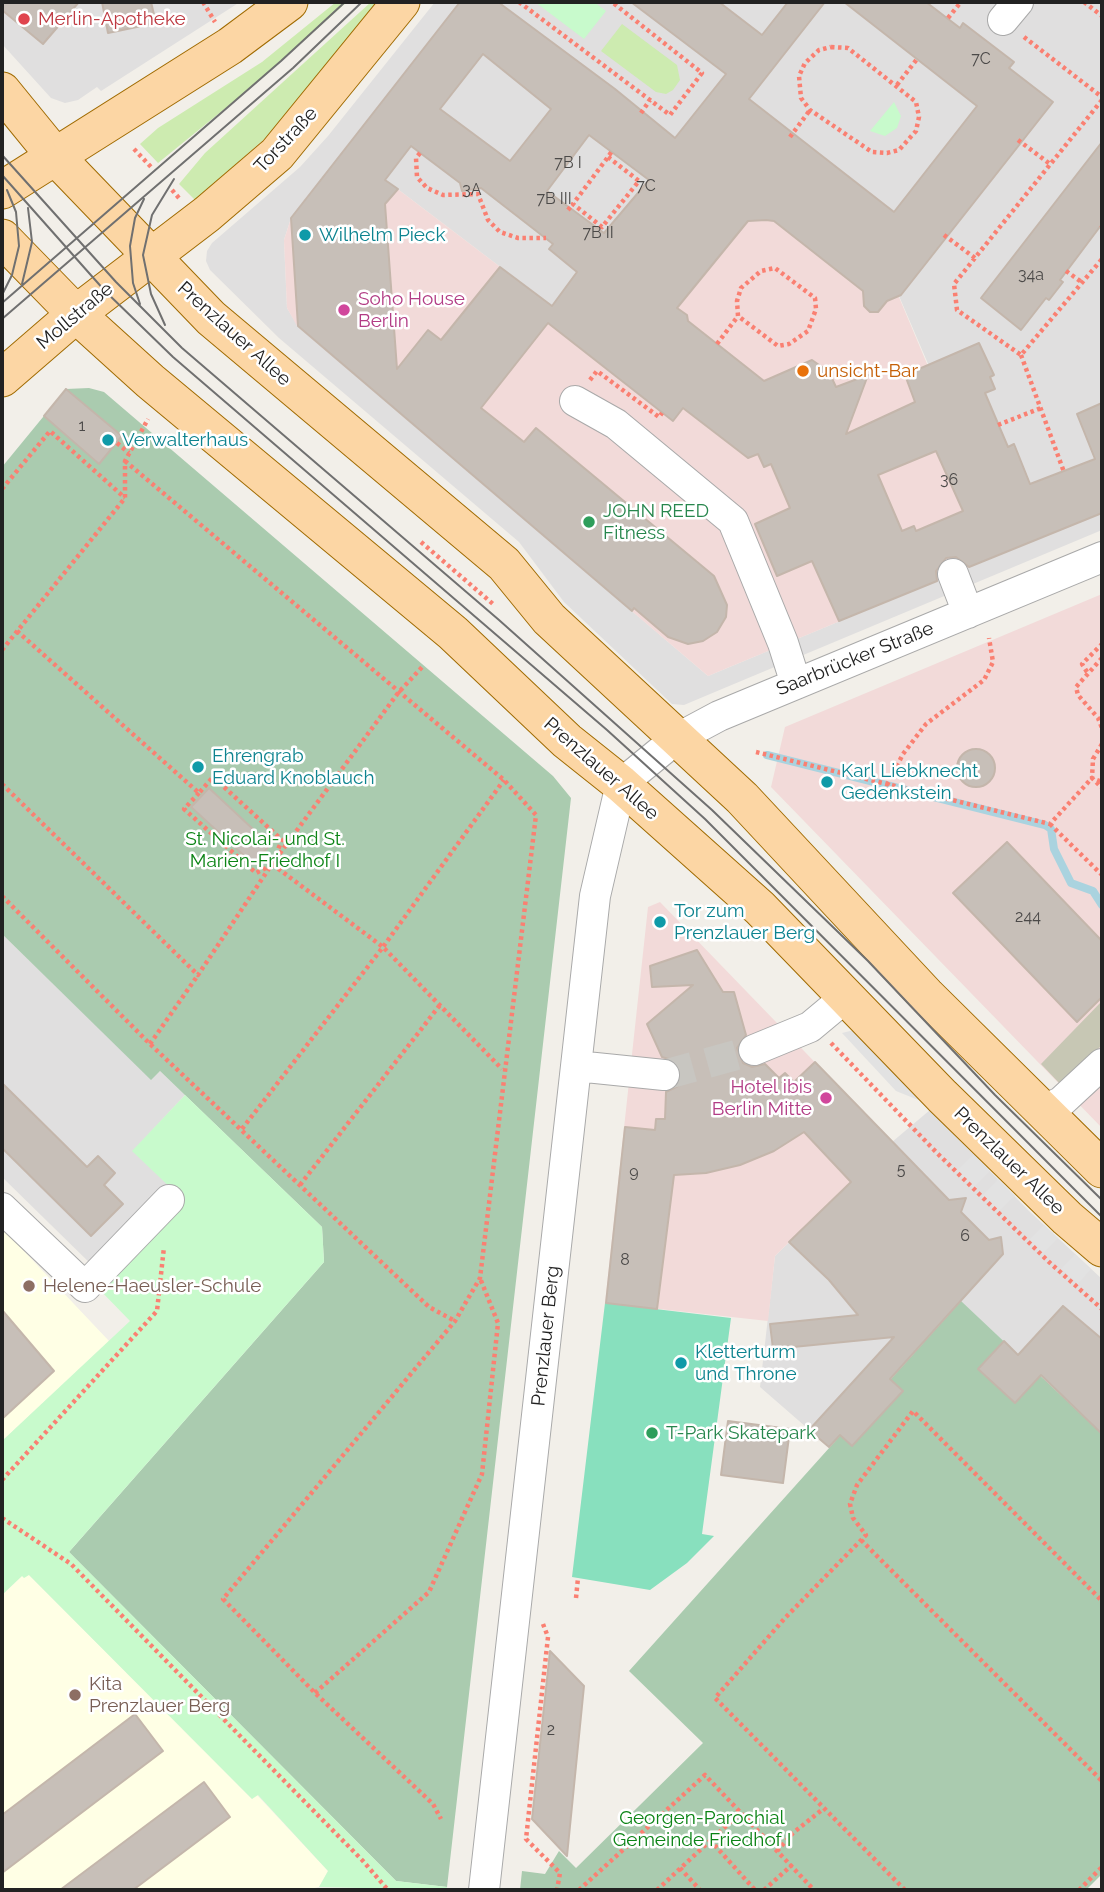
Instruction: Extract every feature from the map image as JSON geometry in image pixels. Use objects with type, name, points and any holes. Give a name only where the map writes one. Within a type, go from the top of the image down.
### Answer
[{"type":"main road","points":[[2,190],[230,46],[289,2]]},
{"type":"main road","name":"Torstraße","points":[[150,256],[207,214],[277,154],[401,2]]},
{"type":"main road","name":"Prenzlauer Allee","points":[[2,91],[55,156],[211,318],[504,564],[549,619],[742,798],[926,995],[1102,1169]]},
{"type":"main road","name":"Prenzlauer Allee","points":[[2,238],[76,314],[150,381],[453,633],[567,741],[621,784],[760,908],[833,1008],[960,1113],[1067,1218],[1102,1248]]},
{"type":"main road","name":"Mollstraße","points":[[2,379],[76,314],[150,256]]},
{"type":"street","points":[[575,401],[617,424],[733,521],[783,643],[796,684]]},
{"type":"street","name":"Saarbrücker Straße","points":[[621,784],[676,739],[719,716],[1102,556]]},
{"type":"street","points":[[953,574],[968,613]]},
{"type":"street","name":"Prenzlauer Berg","points":[[484,1890],[595,896],[621,784]]},
{"type":"street","points":[[754,1050],[810,1027],[833,1008]]},
{"type":"street","points":[[1052,1119],[1061,1102],[1102,1064]]},
{"type":"street","points":[[576,1066],[664,1076]]},
{"type":"street","points":[[1052,1119],[1102,1073]]},
{"type":"street","points":[[2,1208],[85,1287],[169,1200]]},
{"type":"path","points":[[519,2],[670,115],[702,73],[612,2]]},
{"type":"path","points":[[948,18],[961,2]]},
{"type":"path","points":[[1084,2],[1102,16]]},
{"type":"path","points":[[1010,11],[1102,98],[954,284],[957,310],[1021,355],[1064,472]]},
{"type":"path","points":[[831,47],[848,48],[916,102],[919,117],[910,141],[887,153],[872,152],[810,110],[802,98],[799,76],[810,56],[831,47]]},
{"type":"path","points":[[897,85],[917,59]]},
{"type":"path","points":[[641,113],[650,100]]},
{"type":"path","points":[[790,137],[810,110]]},
{"type":"path","points":[[1018,141],[1050,164]]},
{"type":"path","points":[[134,149],[152,168]]},
{"type":"path","points":[[419,152],[416,158],[418,177],[427,188],[443,195],[472,192],[478,194],[488,220],[500,232],[518,238],[546,239]]},
{"type":"path","points":[[568,210],[612,152]]},
{"type":"path","points":[[573,204],[602,228],[639,181],[608,157]]},
{"type":"path","points":[[944,235],[975,258]]},
{"type":"path","points":[[1021,355],[1102,259]]},
{"type":"path","points":[[716,344],[738,316],[737,301],[741,288],[749,278],[774,268],[815,298],[816,309],[808,331],[789,344],[778,346],[738,316]]},
{"type":"path","points":[[1066,271],[1083,283]]},
{"type":"path","points":[[998,425],[1041,408]]},
{"type":"path","points":[[2,650],[125,498],[125,461],[148,418]]},
{"type":"path","points":[[2,489],[50,431],[125,498]]},
{"type":"path","points":[[117,443],[129,453]]},
{"type":"path","points":[[125,461],[504,780],[536,815],[503,1069],[480,1278],[455,1321],[223,1599],[315,1693],[433,1804],[441,1819]]},
{"type":"path","points":[[17,631],[199,793]]},
{"type":"path","points":[[887,785],[903,754],[926,724],[984,680],[993,662],[989,638]]},
{"type":"path","points":[[1087,672],[1082,664],[1102,644]]},
{"type":"path","points":[[1102,657],[1076,687],[1078,695],[1100,716],[1102,728]]},
{"type":"path","points":[[150,1044],[272,864],[398,693],[424,665]]},
{"type":"path","points":[[1050,824],[1092,778],[1093,760],[1102,744]]},
{"type":"path","points":[[756,752],[1050,824],[1102,876]]},
{"type":"path","points":[[213,777],[282,840],[272,864],[256,873],[184,809],[199,793],[213,777]]},
{"type":"path","points":[[1092,778],[1102,782]]},
{"type":"path","points":[[1092,778],[1102,788]]},
{"type":"path","points":[[241,1129],[383,947],[504,780]]},
{"type":"path","points":[[2,784],[198,975]]},
{"type":"path","points":[[272,864],[383,947],[503,1069]]},
{"type":"path","points":[[2,896],[150,1044],[429,1307],[455,1321]]},
{"type":"path","points":[[300,1185],[440,1005]]},
{"type":"path","points":[[833,1008],[828,1039],[937,1153],[1102,1310]]},
{"type":"path","points":[[2,1480],[157,1311],[169,1200]]},
{"type":"path","points":[[315,1693],[429,1591],[482,1474],[498,1323],[480,1278]]},
{"type":"path","points":[[905,1890],[715,1698],[785,1618],[866,1535],[853,1518],[850,1504],[857,1485],[913,1411],[1102,1601]]},
{"type":"path","points":[[2,1512],[7,1523]]},
{"type":"path","points":[[2,1518],[71,1564],[388,1890]]},
{"type":"path","points":[[861,1539],[1102,1781]]},
{"type":"path","points":[[576,1598],[578,1578]]},
{"type":"path","points":[[543,1623],[548,1637],[526,1839],[560,1873],[557,1890]]},
{"type":"path","points":[[579,1890],[705,1775],[814,1890]]},
{"type":"path","points":[[778,1851],[793,1833],[823,1809]]},
{"type":"path","points":[[657,1890],[740,1813]]},
{"type":"path","points":[[710,1840],[755,1890]]},
{"type":"path","points":[[764,1890],[792,1865]]},
{"type":"path","points":[[1079,1890],[1102,1867]]},
{"type":"path","points":[[680,1868],[700,1890]]},
{"type":"shaded area","points":[[2,2],[240,2],[101,91],[97,87],[78,100],[65,103],[51,98],[2,44]]},
{"type":"shaded area","points":[[435,2],[1102,2],[1102,530],[684,705],[672,704],[564,602],[519,542],[279,338],[210,270],[206,261],[207,251],[212,243],[300,167]],"holes":[[[345,149],[574,323],[899,296],[929,366],[953,574],[708,676],[298,326],[287,308],[284,240],[291,218]]]},
{"type":"shaded area","points":[[723,134],[896,290],[1006,552],[708,676],[297,326],[287,308],[284,240],[291,218],[345,149],[574,323]]},
{"type":"shaded area","points":[[1102,594],[1102,1128],[771,787],[785,727]]},
{"type":"shaded area","points":[[660,902],[892,1142],[775,1256],[768,1321],[605,1303],[648,907]]},
{"type":"shaded area","points":[[2,934],[151,1079],[160,1071],[185,1095],[133,1151],[177,1193],[98,1271],[2,1177]]},
{"type":"shaded area","points":[[1102,1001],[1102,1045],[1061,1085],[1041,1064]]},
{"type":"shaded area","points":[[854,1030],[926,1103],[896,1091],[842,1033]]},
{"type":"shaded area","points":[[930,1110],[1029,1211],[1102,1279],[1102,1434],[961,1302],[829,1447],[760,1387],[775,1256],[892,1142]]},
{"type":"shaded area","points":[[974,1154],[990,1171],[973,1188],[956,1171]]},
{"type":"shaded area","points":[[998,1179],[1015,1196],[998,1212],[982,1196]]},
{"type":"shaded area","points":[[1044,1225],[1058,1238],[1042,1255],[1028,1241]]},
{"type":"shaded area","name":"Helene-Haeusler-Schule","points":[[4,1230],[109,1341],[2,1441],[2,1232]]},
{"type":"shaded area","points":[[1075,1254],[1091,1269],[1078,1284],[1061,1269]]},
{"type":"shaded area","name":"Kita Prenzlauer Berg","points":[[28,1574],[252,1799],[257,1795],[328,1871],[319,1887],[306,1890],[2,1890],[2,1595],[22,1576]]},
{"type":"green space","points":[[336,2],[347,2],[259,81],[158,163],[140,144],[158,128],[262,62]]},
{"type":"green space","points":[[371,2],[386,2],[287,119],[195,200],[179,184],[205,153]]},
{"type":"green space","points":[[535,2],[594,2],[606,11],[584,39]]},
{"type":"green space","points":[[622,24],[677,65],[680,80],[673,90],[666,94],[656,92],[601,51]]},
{"type":"green space","points":[[894,102],[901,116],[897,128],[885,136],[870,131]]},
{"type":"green space","name":"St. Nicolai- und St. Marien-Friedhof I","points":[[89,388],[104,392],[553,776],[571,798],[447,1887],[396,1881],[69,1552],[324,1262],[322,1227],[160,1071],[151,1080],[2,934],[2,467],[66,389]]},
{"type":"green space","points":[[185,1095],[322,1227],[324,1262],[69,1552],[396,1881],[447,1887],[446,1890],[319,1887],[328,1871],[258,1795],[252,1799],[29,1575],[24,1578],[22,1576],[2,1595],[2,1441],[130,1321],[97,1287],[176,1193],[132,1151]]},
{"type":"green space","name":"Georgen-Parochial Gemeinde Friedhof I","points":[[961,1301],[1102,1434],[1102,1874],[1086,1890],[520,1890],[522,1871],[545,1874],[559,1851],[576,1868],[703,1743],[629,1671]]},
{"type":"green space","name":"T-Park Skatepark","points":[[605,1303],[731,1318],[702,1534],[714,1536],[687,1563],[650,1590],[572,1577]]},
{"type":"building","points":[[2,2],[79,2],[43,44],[2,10]]},
{"type":"building","points":[[102,2],[151,2],[156,23],[108,33]]},
{"type":"building","points":[[460,2],[498,2],[615,89],[675,138],[726,74],[631,2],[719,2],[762,35],[788,2],[825,2],[749,99],[894,212],[977,106],[844,2],[926,2],[960,28],[963,23],[1014,62],[1009,68],[1053,102],[901,295],[887,301],[878,312],[870,312],[864,306],[863,291],[774,221],[748,221],[677,308],[687,315],[688,321],[764,381],[812,360],[829,372],[836,387],[868,375],[846,434],[915,402],[905,375],[979,343],[994,375],[990,377],[995,389],[985,393],[1008,447],[1014,444],[1030,484],[1095,459],[1077,414],[1102,403],[1102,513],[969,567],[956,557],[946,558],[936,571],[937,581],[839,621],[812,561],[777,576],[755,524],[790,508],[771,464],[764,467],[758,454],[748,458],[683,408],[673,421],[548,323],[481,408],[524,442],[536,428],[714,576],[727,605],[726,617],[717,632],[703,641],[688,644],[668,637],[634,608],[632,611],[298,326],[291,218]],"holes":[[[483,54],[551,109],[510,161],[440,109]],[[589,135],[649,180],[604,233],[547,191]],[[411,146],[460,183],[462,191],[481,188],[553,244],[549,249],[577,272],[552,306],[500,267],[441,340],[428,330],[397,369],[385,204],[398,189],[385,180]],[[936,451],[963,511],[916,531],[914,526],[902,531],[878,475]]]},
{"type":"building","points":[[1102,142],[1102,224],[1060,280],[1063,282],[1049,300],[1046,298],[1021,330],[981,298]]},
{"type":"building","name":"Verwalterhaus","points":[[66,389],[122,436],[99,464],[44,416]]},
{"type":"building","points":[[976,749],[989,755],[995,768],[989,781],[976,787],[963,781],[957,768],[963,755]]},
{"type":"building","points":[[209,788],[270,845],[253,864],[191,807]]},
{"type":"building","points":[[1007,842],[1102,941],[1102,997],[1077,1022],[953,893]]},
{"type":"building","points":[[697,950],[723,992],[734,992],[746,1035],[737,1048],[743,1063],[752,1067],[765,1064],[779,1078],[785,1073],[794,1082],[815,1062],[949,1200],[966,1198],[961,1212],[989,1240],[1001,1237],[1003,1254],[890,1379],[903,1391],[852,1446],[840,1435],[829,1447],[809,1430],[894,1337],[773,1349],[770,1324],[858,1315],[829,1280],[789,1242],[851,1182],[804,1132],[774,1151],[740,1165],[706,1173],[674,1175],[657,1309],[606,1303],[625,1127],[655,1130],[656,1119],[665,1119],[666,1092],[678,1086],[681,1077],[675,1061],[662,1057],[647,1024],[693,985],[652,987],[650,966]]},
{"type":"building","points":[[2,1083],[87,1167],[98,1156],[115,1173],[104,1185],[123,1204],[91,1236],[2,1148]]},
{"type":"building","points":[[1063,1306],[1102,1339],[1102,1434],[1041,1375],[1015,1403],[978,1369],[1004,1341],[1018,1355]]},
{"type":"building","points":[[2,1310],[54,1371],[2,1419]]},
{"type":"building","points":[[728,1421],[790,1429],[783,1483],[721,1475]]},
{"type":"building","points":[[550,1651],[584,1686],[567,1856],[532,1819]]},
{"type":"building","points":[[135,1714],[163,1751],[2,1873],[2,1815]]},
{"type":"building","points":[[204,1782],[230,1817],[133,1890],[60,1890]]},
{"type":"waterway","points":[[767,755],[1045,825],[1051,829],[1054,849],[1071,883],[1093,891],[1102,905]]},
{"type":"tunnel","points":[[664,1075],[754,1050]]},
{"type":"tram line","points":[[2,303],[281,61],[345,2]]},
{"type":"tram line","points":[[2,319],[293,68],[362,2]]},
{"type":"tram line","points":[[2,155],[116,282],[182,348],[499,620],[712,810],[868,961],[995,1095],[1102,1200]]},
{"type":"tram line","points":[[2,175],[105,291],[173,357],[607,730],[705,819],[1102,1217]]},
{"type":"tram line","points":[[165,325],[151,294],[143,255],[152,215],[174,179]]},
{"type":"tram line","points":[[2,295],[12,275],[19,246],[16,212],[7,190]]},
{"type":"tram line","points":[[140,304],[133,283],[130,246],[135,218],[144,199]]},
{"type":"tram line","points":[[22,284],[32,242],[28,208]]},
{"type":"place","name":"Merlin-Apotheke","points":[[24,19]]},
{"type":"place","name":"Wilhelm Pieck","points":[[305,235]]},
{"type":"place","name":"Soho House Berlin","points":[[344,310]]},
{"type":"place","name":"unsicht-Bar","points":[[803,371]]},
{"type":"place","name":"Verwalterhaus","points":[[108,440]]},
{"type":"place","name":"JOHN REED Fitness","points":[[589,522]]},
{"type":"place","name":"Ehrengrab Eduard Knoblauch","points":[[198,767]]},
{"type":"place","name":"Karl Liebknecht Gedenkstein","points":[[827,782]]},
{"type":"place","name":"Tor zum Prenzlauer Berg","points":[[660,922]]},
{"type":"place","name":"Hotel ibis Berlin Mitte","points":[[826,1098]]},
{"type":"place","name":"Helene-Haeusler-Schule","points":[[29,1286]]},
{"type":"place","name":"Kletterturm und Throne","points":[[681,1363]]},
{"type":"place","name":"T-Park Skatepark","points":[[652,1433]]},
{"type":"place","name":"Kita Prenzlauer Berg","points":[[75,1695]]}]
